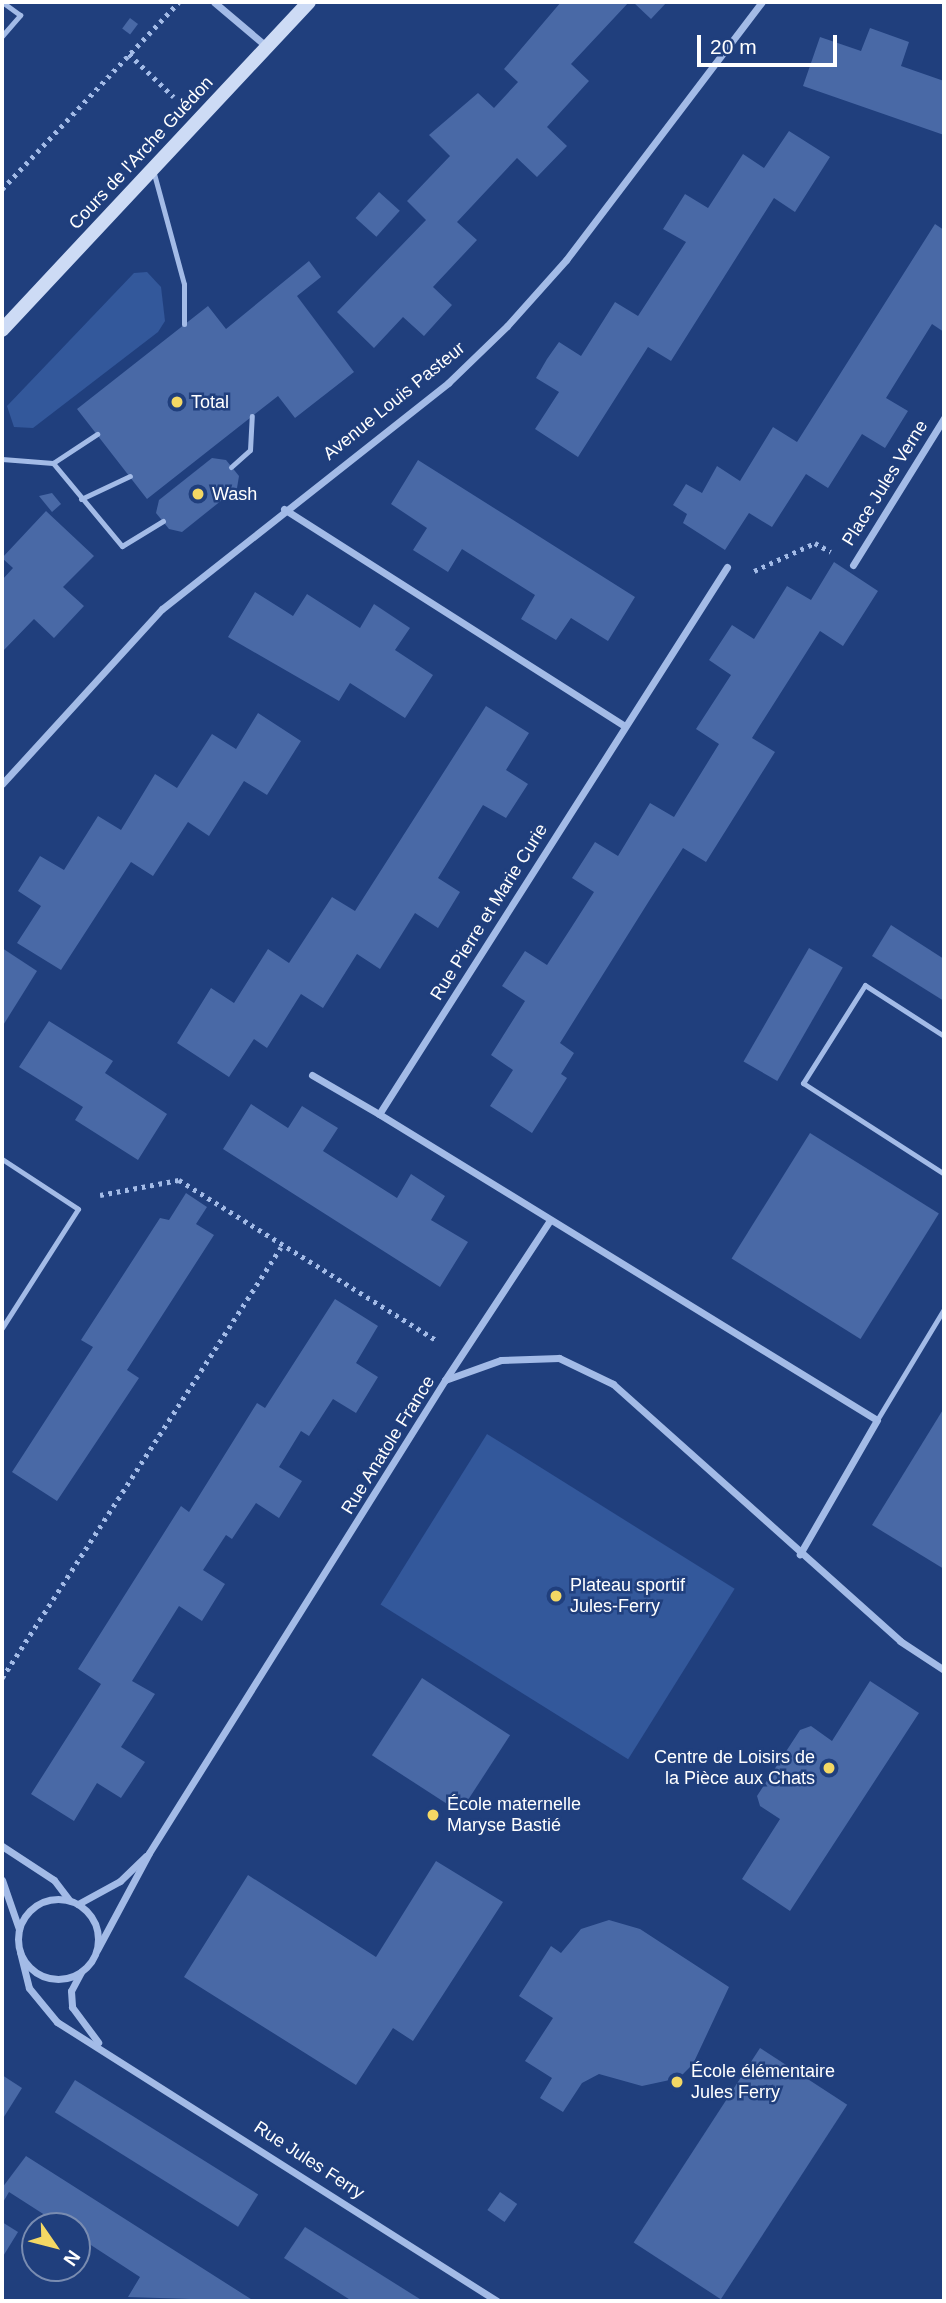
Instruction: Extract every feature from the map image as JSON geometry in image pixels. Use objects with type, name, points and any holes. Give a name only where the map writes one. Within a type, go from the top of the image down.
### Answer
[{"type":"main road","name":"Cours de l'Arche Guédon","points":[[2,330],[309,2]]},
{"type":"street","points":[[214,2],[267,47]]},
{"type":"street","name":"Avenue Louis Pasteur","points":[[2,784],[162,609],[284,509],[448,383],[507,326],[566,260],[762,2]]},
{"type":"street","name":"Place Jules Verne","points":[[853,565],[944,418]]},
{"type":"street","points":[[284,509],[624,726]]},
{"type":"street","name":"Rue Pierre et Marie Curie","points":[[379,1114],[727,567]]},
{"type":"street","points":[[312,1075],[877,1420],[800,1554]]},
{"type":"street","points":[[445,1380],[550,1220]]},
{"type":"street","name":"Rue Anatole France","points":[[97,1950],[149,1853],[445,1380],[501,1360],[559,1358],[612,1384],[900,1641],[944,1670]]},
{"type":"street","points":[[2,1846],[54,1880],[69,1900],[78,1904],[93,1919],[97,1950],[81,1972],[45,1977],[20,1952],[19,1930],[2,1880]]},
{"type":"street","name":"Rue Anatole France","points":[[78,1904],[120,1881],[149,1853]]},
{"type":"street","points":[[19,1930],[32,1908],[69,1900]]},
{"type":"street","name":"Rue Jules Ferry","points":[[20,1952],[29,1988],[42,2007],[497,2301]]},
{"type":"street","name":"Rue Jules Ferry","points":[[81,1972],[71,1991],[72,2007],[103,2047]]},
{"type":"lane","points":[[2,2],[20,15],[2,36]]},
{"type":"lane","points":[[153,169],[184,284],[184,324]]},
{"type":"lane","points":[[231,467],[250,450],[252,416]]},
{"type":"lane","points":[[2,459],[53,463],[97,434]]},
{"type":"lane","points":[[53,463],[122,546],[163,521]]},
{"type":"lane","points":[[81,499],[130,476]]},
{"type":"lane","points":[[944,1036],[865,985],[803,1083],[944,1174]]},
{"type":"lane","points":[[2,1159],[78,1209],[2,1328]]},
{"type":"lane","points":[[877,1420],[944,1309]]},
{"type":"path","points":[[2,189],[178,2]]},
{"type":"path","points":[[129,54],[174,97]]},
{"type":"path","points":[[727,567],[746,574],[815,543],[853,565]]},
{"type":"path","points":[[78,1209],[110,1188],[179,1180],[281,1247],[462,1355]]},
{"type":"path","points":[[2,1678],[281,1247]]},
{"type":"shaded area","points":[[147,272],[161,287],[165,321],[158,332],[33,428],[14,427],[7,406],[134,273]]},
{"type":"shaded area","name":"Plateau sportif Jules-Ferry","points":[[487,1434],[735,1589],[628,1759],[380,1604]]},
{"type":"building","points":[[561,2],[629,2],[571,64],[589,81],[547,127],[567,146],[537,177],[517,158],[457,222],[477,240],[433,287],[452,305],[424,336],[403,317],[374,348],[337,312],[426,220],[407,201],[450,156],[429,135],[478,93],[494,108],[518,82],[504,69]]},
{"type":"building","points":[[633,2],[667,2],[651,19]]},
{"type":"building","points":[[130,18],[138,24],[130,34],[122,28]]},
{"type":"building","points":[[870,28],[909,42],[901,66],[944,81],[944,135],[803,86],[820,37],[861,51]]},
{"type":"building","points":[[789,131],[830,157],[795,212],[774,198],[671,361],[648,347],[578,457],[535,429],[559,392],[536,378],[547,359],[559,342],[581,356],[615,302],[638,316],[686,242],[663,229],[685,194],[708,208],[743,154],[764,168]]},
{"type":"building","points":[[379,192],[400,211],[376,237],[356,218]]},
{"type":"building","points":[[935,224],[944,230],[944,332],[932,324],[886,398],[908,411],[885,448],[862,434],[828,488],[806,474],[772,527],[749,513],[725,550],[683,523],[687,514],[673,505],[686,484],[702,493],[717,466],[740,481],[773,427],[797,442]]},
{"type":"building","name":"Total","points":[[309,261],[321,277],[297,296],[354,372],[295,418],[278,396],[147,499],[77,409],[208,306],[226,329]]},
{"type":"building","name":"Wash","points":[[212,458],[226,460],[239,476],[237,488],[182,532],[169,529],[156,513],[159,500]]},
{"type":"building","points":[[418,460],[635,597],[608,641],[571,618],[556,640],[521,619],[535,595],[462,549],[448,572],[413,550],[427,528],[391,504]]},
{"type":"building","points":[[52,493],[61,504],[52,512],[39,496]]},
{"type":"building","points":[[46,511],[94,556],[63,587],[84,606],[54,638],[34,619],[2,652],[2,580],[13,568],[2,558]]},
{"type":"building","points":[[834,562],[878,591],[843,646],[820,631],[752,738],[775,752],[706,862],[683,848],[649,901],[560,1043],[574,1053],[561,1074],[567,1078],[532,1133],[490,1106],[513,1070],[491,1055],[525,1001],[502,986],[525,951],[547,965],[571,928],[594,892],[572,878],[595,842],[618,856],[650,803],[674,817],[719,744],[696,729],[731,675],[709,660],[732,625],[754,639],[787,586],[811,600]]},
{"type":"building","points":[[255,592],[293,616],[307,594],[360,628],[374,604],[410,628],[395,650],[433,675],[405,718],[350,683],[339,701],[228,637]]},
{"type":"building","points":[[486,706],[529,733],[506,770],[528,784],[506,818],[483,805],[438,878],[460,892],[438,928],[415,913],[380,969],[357,954],[323,1008],[301,994],[267,1048],[254,1039],[229,1077],[177,1043],[211,988],[234,1003],[268,949],[289,963],[332,897],[355,911]]},
{"type":"building","points":[[258,713],[301,741],[267,795],[244,781],[209,836],[188,822],[153,876],[131,862],[61,970],[17,943],[41,906],[18,891],[40,856],[64,870],[98,816],[121,830],[155,774],[177,788],[212,734],[236,749]]},
{"type":"building","points":[[891,925],[944,959],[944,1001],[872,956]]},
{"type":"building","points":[[2,948],[37,971],[2,1027]]},
{"type":"building","points":[[809,948],[843,968],[777,1081],[744,1061]]},
{"type":"building","points":[[49,1021],[113,1061],[105,1073],[167,1114],[138,1160],[75,1120],[83,1107],[19,1067]]},
{"type":"building","points":[[251,1104],[288,1128],[302,1106],[338,1128],[323,1151],[397,1198],[411,1174],[445,1196],[431,1220],[468,1242],[440,1287],[223,1149]]},
{"type":"building","points":[[810,1133],[939,1214],[860,1339],[732,1259]]},
{"type":"building","points":[[186,1193],[207,1207],[196,1224],[214,1235],[127,1370],[139,1378],[57,1501],[12,1472],[93,1347],[81,1340],[160,1218],[169,1220]]},
{"type":"building","points":[[335,1299],[378,1326],[356,1363],[378,1377],[356,1413],[333,1399],[309,1436],[301,1431],[279,1467],[302,1481],[279,1518],[256,1503],[232,1539],[226,1535],[203,1570],[225,1584],[202,1621],[179,1606],[132,1681],[155,1694],[121,1747],[145,1762],[121,1798],[97,1783],[74,1821],[31,1794],[101,1684],[78,1669],[181,1506],[189,1512],[257,1403],[265,1408]]},
{"type":"building","points":[[944,1408],[944,1569],[872,1525]]},
{"type":"building","points":[[422,1678],[510,1735],[460,1812],[372,1755]]},
{"type":"building","name":"Centre de Loisirs de la Pièce aux Chats","points":[[870,1681],[919,1713],[790,1911],[742,1879],[780,1819],[760,1806],[757,1796],[800,1730],[811,1726],[832,1741]]},
{"type":"building","points":[[436,1861],[503,1902],[413,2041],[393,2028],[356,2085],[184,1977],[248,1875],[376,1957]]},
{"type":"building","points":[[609,1920],[640,1929],[729,1987],[693,2064],[679,2078],[642,2086],[599,2074],[582,2083],[563,2112],[540,2098],[552,2078],[525,2061],[553,2018],[519,1996],[551,1946],[561,1953],[581,1929]]},
{"type":"building","points":[[760,2048],[847,2105],[721,2299],[634,2243]]},
{"type":"building","points":[[2,2075],[22,2088],[2,2120]]},
{"type":"building","points":[[75,2080],[258,2194],[238,2227],[55,2112]]},
{"type":"building","points":[[26,2156],[254,2301],[128,2297],[140,2277],[91,2245],[91,2212],[40,2212],[9,2192],[2,2204],[2,2188]]},
{"type":"building","points":[[500,2192],[517,2204],[505,2222],[487,2210]]},
{"type":"building","points":[[2,2222],[18,2232],[2,2258]]},
{"type":"building","points":[[305,2227],[423,2301],[352,2301],[284,2258]]},
{"type":"place","name":"Total","points":[[177,402]]},
{"type":"place","name":"Wash","points":[[198,494]]},
{"type":"place","name":"Plateau sportif Jules-Ferry","points":[[556,1596]]},
{"type":"place","name":"Centre de Loisirs de la Pièce aux Chats","points":[[829,1768]]},
{"type":"place","name":"École maternelle Maryse Bastié","points":[[433,1815]]},
{"type":"place","name":"École élémentaire Jules Ferry","points":[[677,2082]]}]
